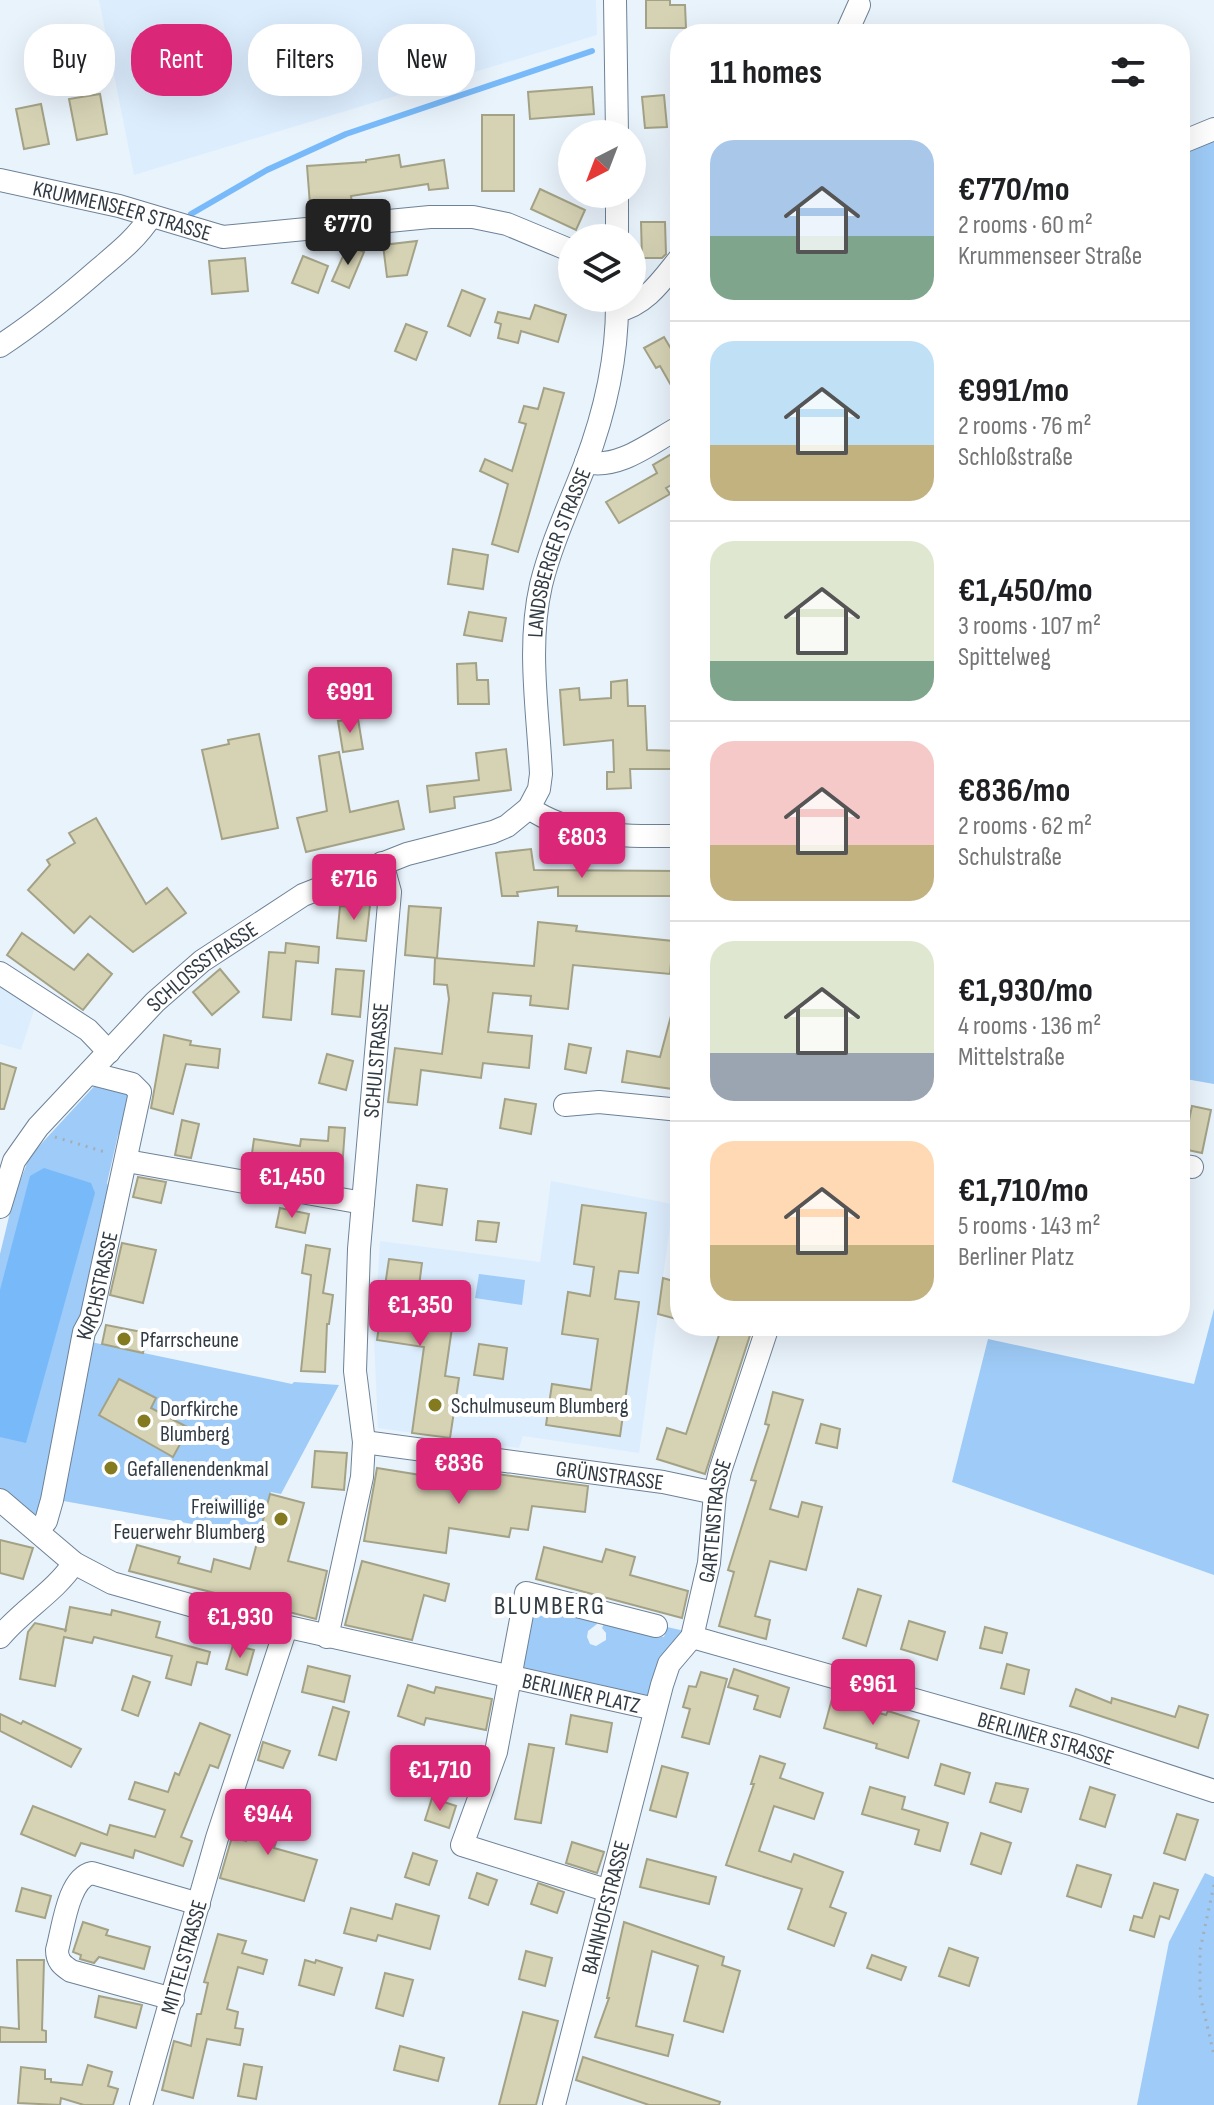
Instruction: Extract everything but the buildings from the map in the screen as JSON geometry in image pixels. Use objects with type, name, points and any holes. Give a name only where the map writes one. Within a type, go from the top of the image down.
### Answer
[{"type":"street","points":[[615,0],[617,120]]},
{"type":"street","points":[[850,24],[859,5]]},
{"type":"street","points":[[1190,139],[1214,129]]},
{"type":"street","name":"KRUMMENSEER STRASSE","points":[[0,180],[119,206],[223,237],[430,217],[473,217],[507,224],[558,245]]},
{"type":"street","points":[[0,346],[79,286],[139,234],[151,216]]},
{"type":"street","points":[[646,298],[670,270]]},
{"type":"street","name":"LANDSBERGER STRASSE","points":[[529,808],[539,789],[541,774],[534,654],[537,609],[549,560],[609,391],[617,338],[617,312]]},
{"type":"street","points":[[586,462],[616,462],[670,432]]},
{"type":"street","points":[[529,808],[563,826],[591,833],[670,836]]},
{"type":"street","name":"SCHLOSSSTRASSE","points":[[0,1207],[14,1161],[38,1127],[155,1002],[226,943],[303,895],[407,854],[493,832],[519,818],[529,808]]},
{"type":"street","name":"SCHULSTRASSE","points":[[327,1637],[358,1500],[364,1442],[355,1371],[363,1203],[390,892],[382,863]]},
{"type":"street","points":[[0,973],[88,1030],[109,1052]]},
{"type":"street","name":"KIRCHSTRASSE","points":[[38,1531],[46,1521],[52,1500],[84,1332],[91,1319],[140,1092],[132,1084],[89,1073]]},
{"type":"street","points":[[565,1105],[599,1102],[670,1109]]},
{"type":"street","points":[[127,1161],[363,1203]]},
{"type":"street","name":"GARTENSTRASSE","points":[[655,1709],[669,1664],[692,1637],[709,1563],[715,1493],[724,1455],[765,1336]]},
{"type":"street","name":"GRÜNSTRASSE","points":[[364,1442],[663,1482],[715,1493]]},
{"type":"street","points":[[0,1500],[74,1563],[112,1583],[327,1637]]},
{"type":"street","points":[[0,1637],[27,1608],[64,1578],[74,1563]]},
{"type":"street","name":"BERLINER PLATZ","points":[[508,1676],[526,1593],[656,1626]]},
{"type":"street","name":"MITTELSTRASSE","points":[[141,2105],[217,1838],[286,1628]]},
{"type":"street","name":"BERLINER PLATZ","points":[[327,1637],[655,1709]]},
{"type":"street","name":"BERLINER STRASSE","points":[[692,1637],[1074,1745],[1214,1791]]},
{"type":"street","points":[[508,1676],[496,1752],[462,1845],[609,1891]]},
{"type":"street","name":"BAHNHOFSTRASSE","points":[[554,2105],[655,1709]]},
{"type":"street","points":[[173,1999],[71,1971],[62,1965],[57,1958],[57,1950],[74,1886],[85,1875],[92,1873],[199,1904]]},
{"type":"path","points":[[38,1127],[45,1134],[117,1155],[127,1161]]},
{"type":"path","points":[[1214,1885],[1200,1950],[1200,1995],[1214,2055]]},
{"type":"shaded area","points":[[99,0],[596,0],[597,35],[475,72],[475,24],[378,24],[378,96],[395,96],[134,175],[115,80],[115,24],[104,24]]},
{"type":"shaded area","points":[[1214,137],[1214,1084],[1190,1080],[1190,147]]},
{"type":"shaded area","points":[[0,987],[25,997],[23,1003],[35,1007],[21,1050],[0,1044]]},
{"type":"shaded area","points":[[100,1080],[128,1086],[127,1128],[118,1135],[107,1183],[111,1193],[40,1521],[0,1490],[0,1254],[14,1196],[30,1156]]},
{"type":"shaded area","points":[[44,1168],[91,1183],[95,1193],[26,1443],[0,1437],[0,1290],[30,1176]]},
{"type":"shaded area","points":[[551,1181],[670,1203],[670,1226],[639,1453],[523,1436],[519,1448],[378,1428],[374,1340],[380,1241],[540,1262]]},
{"type":"shaded area","points":[[479,1274],[525,1280],[522,1305],[475,1298]]},
{"type":"shaded area","points":[[1214,1309],[1214,1575],[952,1482],[988,1339],[1194,1384]]},
{"type":"shaded area","points":[[91,1342],[292,1384],[339,1385],[281,1494],[271,1492],[259,1536],[58,1500]]},
{"type":"shaded area","points":[[532,1604],[596,1620],[597,1624],[588,1631],[587,1637],[590,1644],[596,1646],[606,1640],[602,1628],[605,1622],[664,1637],[667,1627],[685,1631],[647,1696],[524,1672],[520,1664]]},
{"type":"shaded area","points":[[1205,1873],[1214,1877],[1214,2105],[1137,2105],[1169,1942]]},
{"type":"waterway","points":[[191,214],[267,170],[346,134],[592,51]]},
{"type":"place","name":"Pfarrscheune","points":[[124,1339]]},
{"type":"place","name":"Schulmuseum Blumberg","points":[[435,1405]]},
{"type":"place","name":"Dorfkirche Blumberg","points":[[144,1421]]},
{"type":"place","name":"Gefallenendenkmal","points":[[111,1468]]},
{"type":"place","name":"Freiwillige Feuerwehr Blumberg","points":[[281,1519]]},
{"type":"district","name":"BLUMBERG","points":[[550,1605]]}]
